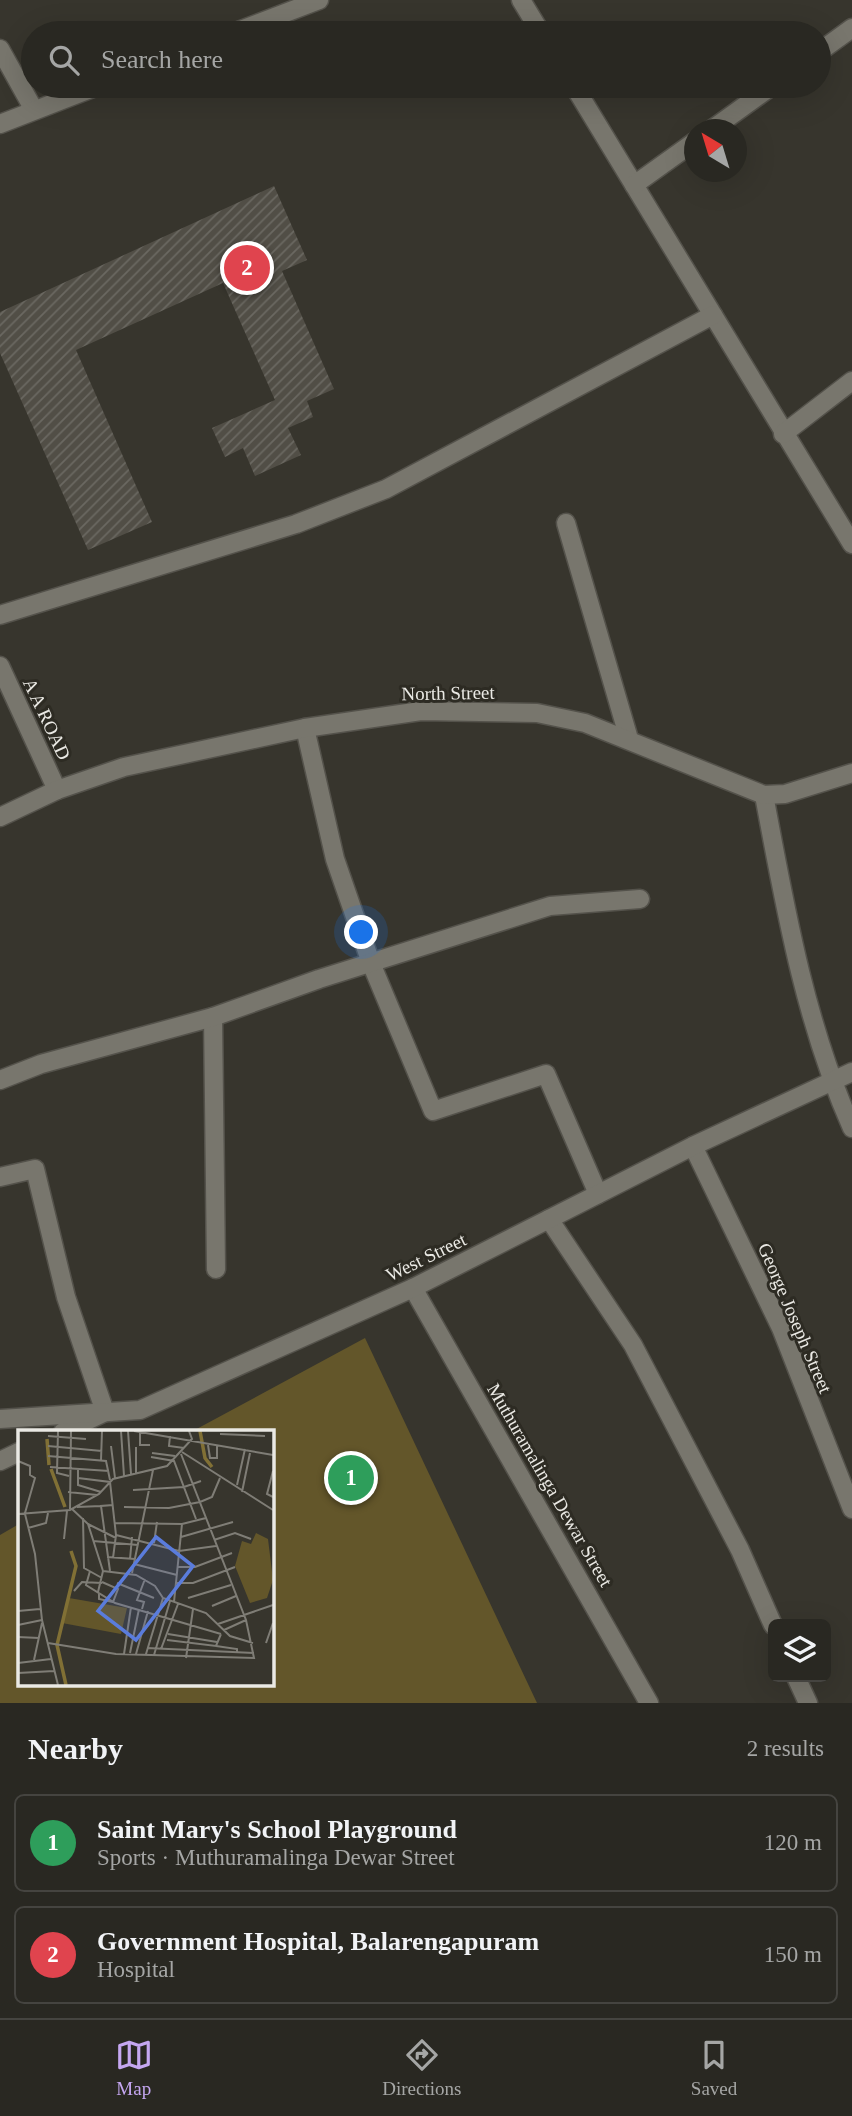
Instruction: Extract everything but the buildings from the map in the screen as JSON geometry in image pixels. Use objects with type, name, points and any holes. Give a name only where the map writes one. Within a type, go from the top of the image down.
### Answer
[{"type":"street","points":[[264,21],[319,0]]},
{"type":"street","points":[[521,0],[534,21]]},
{"type":"street","points":[[831,43],[852,28]]},
{"type":"street","points":[[0,49],[21,87]]},
{"type":"street","points":[[27,98],[34,110]]},
{"type":"street","points":[[0,124],[66,98]]},
{"type":"street","points":[[581,98],[852,544]]},
{"type":"street","points":[[726,119],[755,98]]},
{"type":"street","points":[[634,185],[684,150]]},
{"type":"street","points":[[0,615],[296,524],[386,489],[713,315]]},
{"type":"street","points":[[783,434],[852,381]]},
{"type":"street","points":[[566,523],[629,738]]},
{"type":"street","name":"A A ROAD","points":[[0,666],[57,790]]},
{"type":"street","name":"North Street","points":[[0,817],[57,790],[124,767],[305,728],[421,711],[537,713],[586,723],[764,794],[785,794],[852,773]]},
{"type":"street","points":[[305,728],[335,859],[370,963],[433,1111],[546,1074],[598,1194]]},
{"type":"street","points":[[764,794],[788,925],[830,1079],[852,1128]]},
{"type":"street","points":[[0,1080],[41,1063],[213,1017],[370,963],[550,906],[640,899]]},
{"type":"street","points":[[213,1017],[216,1269]]},
{"type":"street","name":"West Street","points":[[0,1419],[140,1410],[413,1288],[693,1146],[830,1079],[852,1072]]},
{"type":"street","name":"George Joseph Street","points":[[693,1146],[781,1328],[852,1509]]},
{"type":"street","points":[[0,1177],[35,1169],[66,1297],[105,1412],[67,1430]]},
{"type":"street","points":[[549,1219],[634,1345],[728,1525],[770,1619]]},
{"type":"street","name":"Muthuramalinga Dewar Street","points":[[413,1288],[649,1703]]},
{"type":"street","points":[[0,1461],[18,1452]]},
{"type":"street","points":[[798,1682],[808,1703]]},
{"type":"shaded area","points":[[365,1338],[537,1703],[0,1703],[0,1535],[18,1525],[18,1686],[273,1686],[273,1430],[195,1430]]},
{"type":"place","name":"Government Hospital, Balarengapuram","points":[[247,268]]},
{"type":"place","name":"Saint Mary's School Playground","points":[[351,1478]]}]
